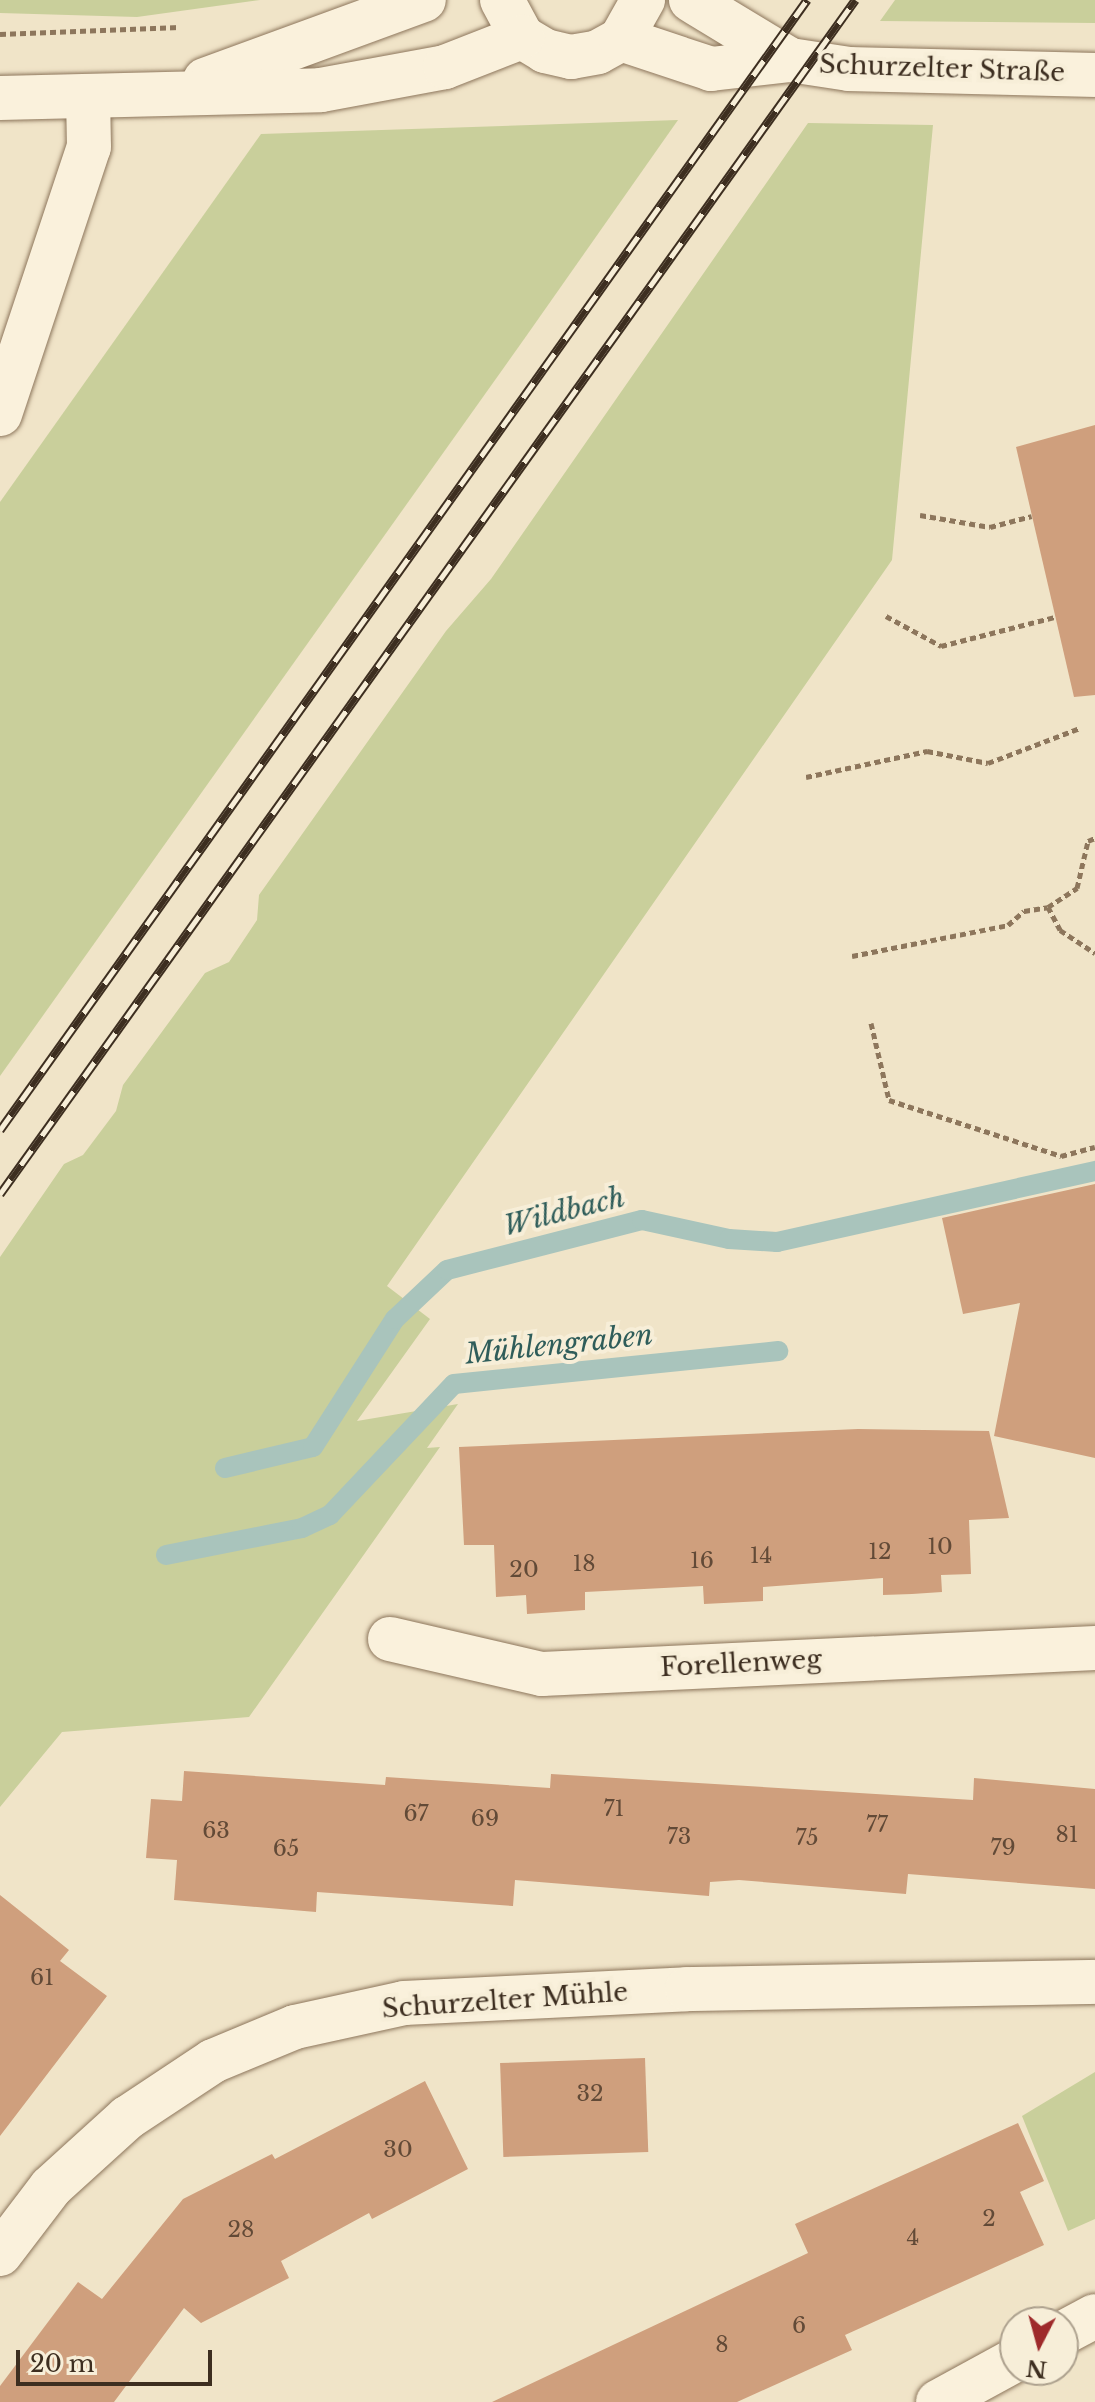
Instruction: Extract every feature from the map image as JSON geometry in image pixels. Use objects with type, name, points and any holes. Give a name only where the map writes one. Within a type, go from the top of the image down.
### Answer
[{"type":"street","points":[[169,93],[424,0]]},
{"type":"street","points":[[0,98],[321,90],[377,83],[445,67],[512,18],[545,51],[571,57],[598,52],[621,39],[643,0]]},
{"type":"street","name":"Schurzelter Straße","points":[[691,0],[790,60]]},
{"type":"street","name":"Schurzelter Straße","points":[[621,39],[711,69],[790,60],[849,69],[1095,75]]},
{"type":"street","points":[[0,414],[89,147],[88,96]]},
{"type":"street","name":"Forellenweg","points":[[390,1639],[542,1674],[1095,1648]]},
{"type":"street","name":"Schurzelter Mühle","points":[[0,2254],[51,2187],[127,2118],[213,2061],[295,2027],[404,2003],[703,1989],[1095,1982]]},
{"type":"street","points":[[938,2402],[999,2369]]},
{"type":"path","points":[[0,34],[196,25]]},
{"type":"path","points":[[920,515],[990,527],[1032,516]]},
{"type":"path","points":[[886,616],[941,646],[1055,617]]},
{"type":"path","points":[[806,777],[927,751],[988,763],[1080,728]]},
{"type":"path","points":[[852,956],[1008,925],[1024,911],[1048,907],[1077,888],[1088,841],[1095,838]]},
{"type":"path","points":[[1048,907],[1060,930],[1095,953]]},
{"type":"path","points":[[871,1023],[889,1100],[1061,1156],[1095,1147]]},
{"type":"green space","points":[[0,0],[260,0],[137,17],[0,13]]},
{"type":"green space","points":[[895,0],[1095,0],[1095,23],[880,21]]},
{"type":"green space","points":[[678,120],[0,1076],[0,502],[261,134]]},
{"type":"green space","points":[[808,123],[933,125],[892,560],[387,1286],[430,1319],[357,1421],[458,1404],[427,1448],[440,1447],[249,1717],[62,1732],[0,1807],[0,1257],[64,1164],[83,1155],[116,1111],[123,1085],[205,973],[229,962],[257,920],[259,895],[446,631],[491,579]]},
{"type":"green space","points":[[1095,2072],[1095,2219],[1068,2231],[1022,2116]]},
{"type":"building","points":[[1095,425],[1095,695],[1074,697],[1016,447]]},
{"type":"building","points":[[1095,1184],[1095,1458],[994,1436],[1020,1303],[963,1314],[942,1218]]},
{"type":"building","points":[[858,1429],[989,1431],[1009,1518],[969,1520],[971,1574],[941,1575],[942,1592],[883,1595],[883,1578],[763,1587],[763,1601],[704,1604],[703,1586],[585,1592],[585,1610],[527,1614],[526,1595],[496,1597],[494,1545],[464,1545],[459,1447]]},
{"type":"building","points":[[184,1771],[385,1785],[386,1777],[550,1788],[551,1774],[973,1800],[974,1778],[1095,1789],[1095,1889],[908,1874],[906,1894],[739,1880],[710,1882],[709,1896],[515,1880],[513,1906],[317,1892],[316,1912],[174,1900],[177,1860],[146,1858],[151,1799],[182,1801]]},
{"type":"building","points":[[0,1895],[69,1950],[60,1961],[107,1996],[0,2136]]},
{"type":"building","points":[[645,2058],[648,2152],[503,2157],[500,2063]]},
{"type":"building","points":[[425,2081],[468,2169],[372,2219],[369,2213],[281,2261],[289,2278],[201,2323],[184,2308],[114,2402],[0,2402],[0,2386],[78,2282],[102,2299],[183,2199],[272,2154],[275,2159]]},
{"type":"building","points":[[1018,2123],[1044,2181],[1020,2192],[1044,2245],[845,2335],[852,2350],[737,2402],[492,2402],[808,2253],[795,2224]]},
{"type":"waterway","name":"Wildbach","points":[[225,1468],[313,1447],[395,1319],[447,1270],[642,1220],[729,1239],[777,1242],[1095,1171]]},
{"type":"waterway","name":"Mühlengraben","points":[[166,1555],[302,1528],[330,1515],[454,1384],[778,1351]]},
{"type":"railway","points":[[0,1130],[807,0]]},
{"type":"railway","points":[[0,1194],[855,0]]}]
